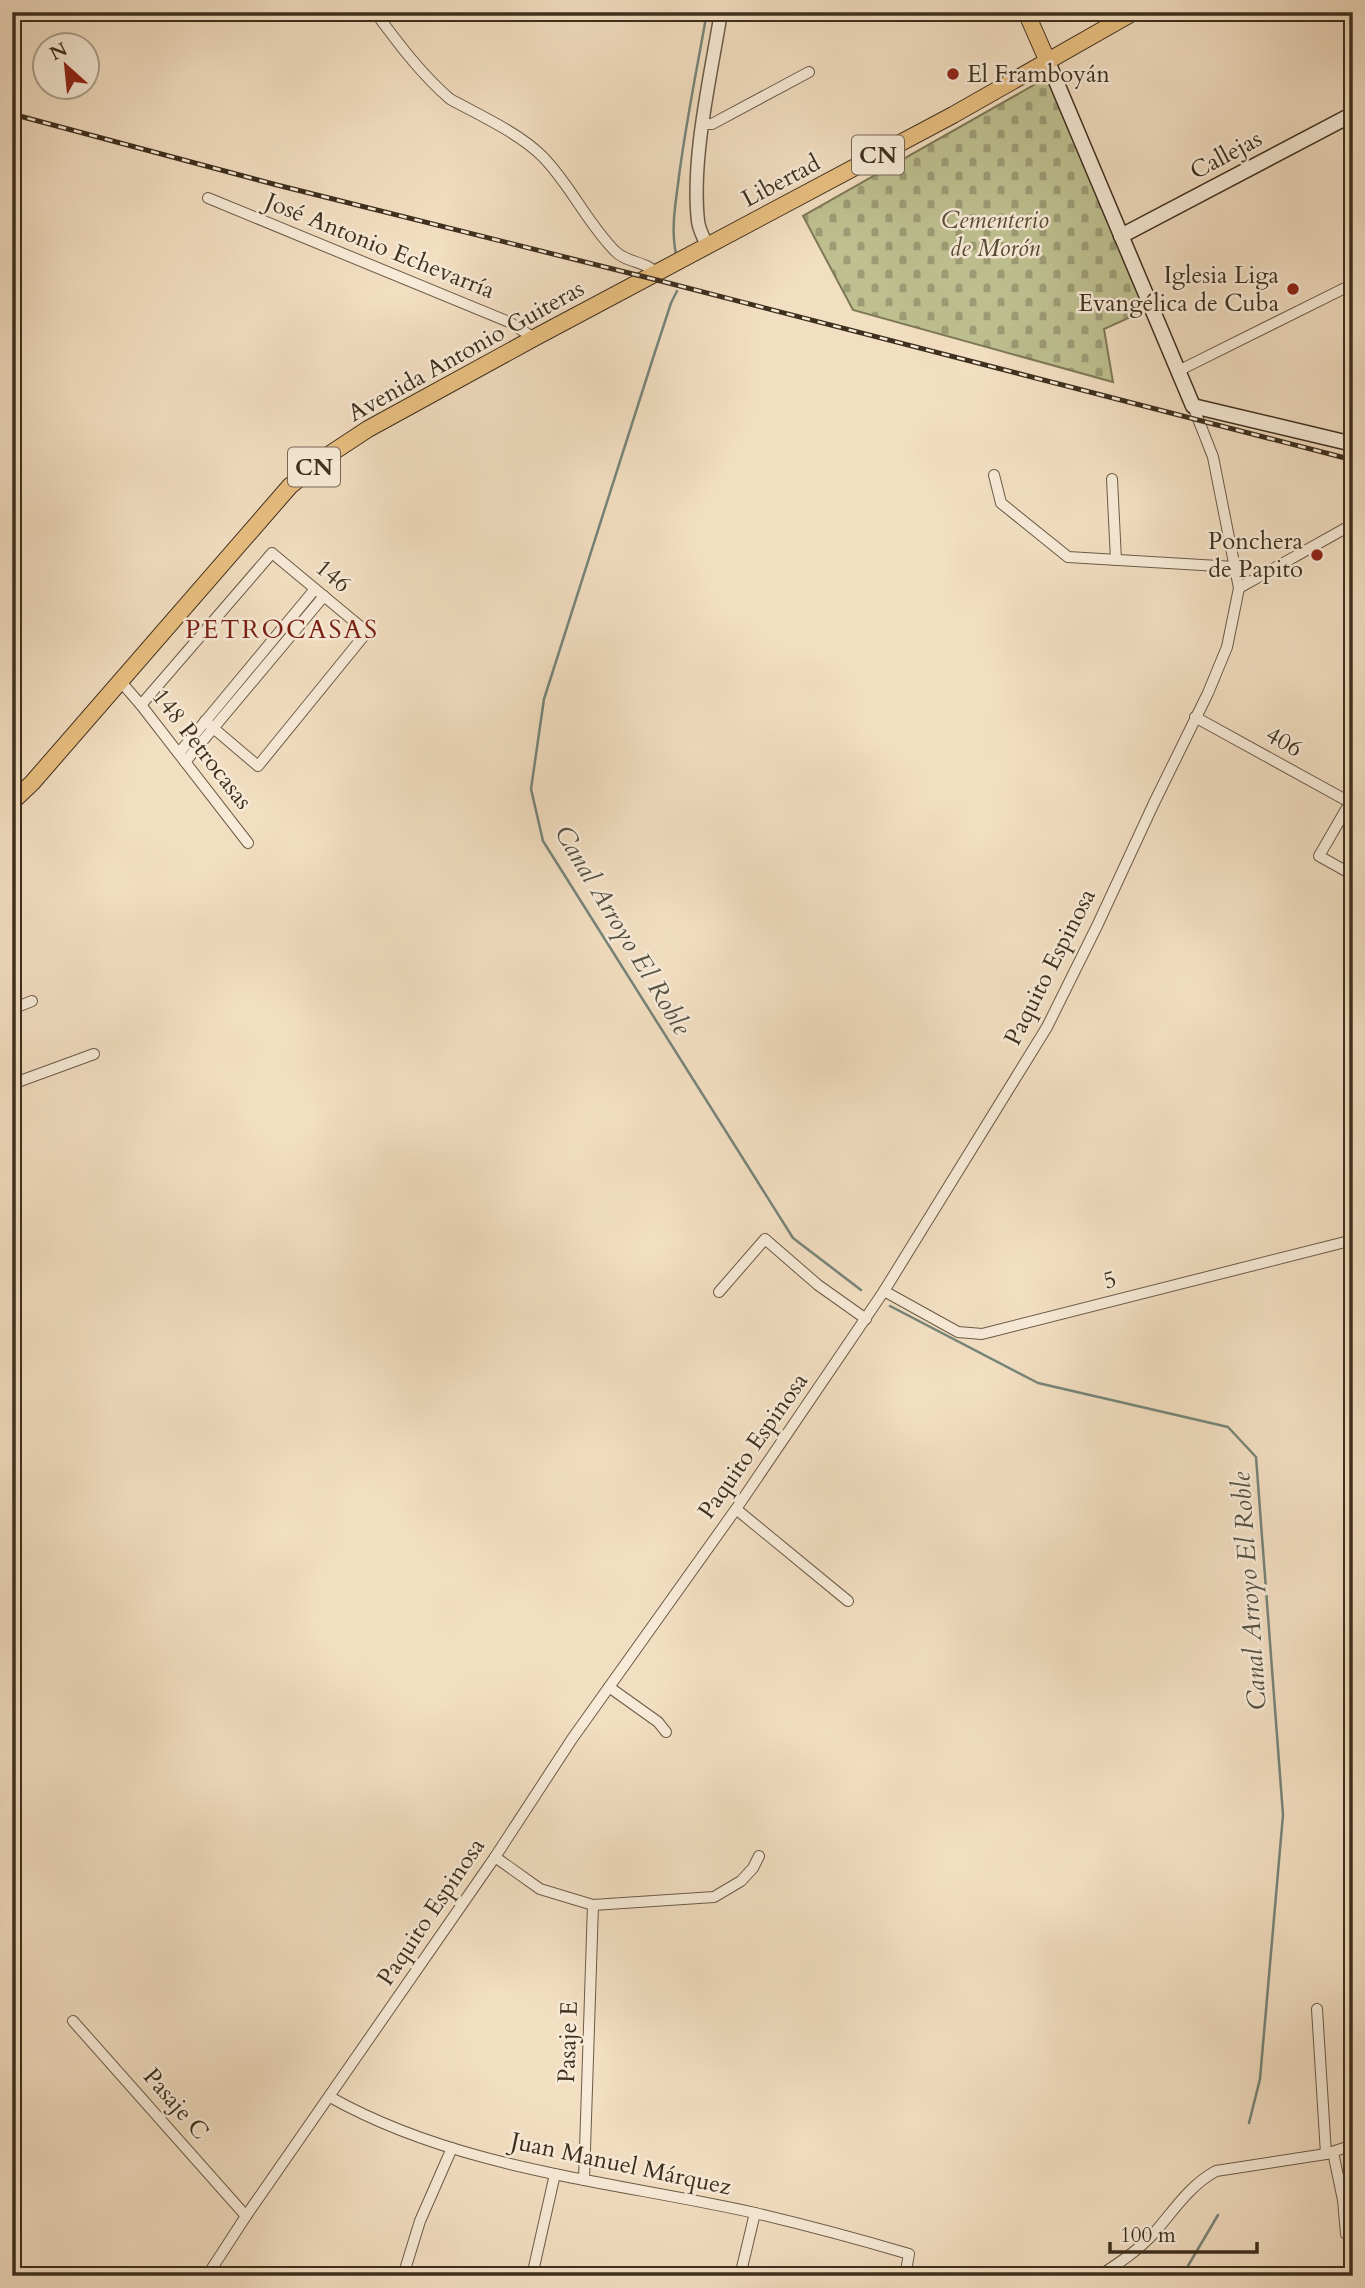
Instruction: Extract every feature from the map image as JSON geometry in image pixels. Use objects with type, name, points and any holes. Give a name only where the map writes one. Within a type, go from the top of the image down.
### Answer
[{"type":"main road","points":[[1026,12],[1193,406],[1353,444]]},
{"type":"main road","name":"Libertad","points":[[707,246],[1048,62],[1134,12]]},
{"type":"main road","name":"Callejas","points":[[1121,236],[1353,114]]},
{"type":"main road","name":"Avenida Antonio Guiteras","points":[[12,802],[121,682],[290,486],[327,456],[368,429],[707,246]]},
{"type":"street","points":[[375,12],[438,89],[450,99],[533,148],[557,174],[617,254],[649,267],[657,274]]},
{"type":"street","points":[[707,246],[698,223],[697,190],[721,12]]},
{"type":"street","points":[[704,124],[712,124],[809,72]]},
{"type":"street","name":"José Antonio Echevarría","points":[[208,198],[509,322],[534,338]]},
{"type":"street","points":[[1178,371],[1353,284]]},
{"type":"street","points":[[1193,406],[1213,457],[1239,588],[1353,524]]},
{"type":"street","points":[[994,475],[1001,503],[1068,557],[1235,567]]},
{"type":"street","points":[[1112,479],[1116,560]]},
{"type":"street","name":"146","points":[[142,705],[272,553],[367,632],[258,766],[214,729]]},
{"type":"street","name":"Paquito Espinosa","points":[[207,2276],[609,1687],[736,1509],[866,1319],[1047,1027],[1208,693],[1227,647],[1239,588]]},
{"type":"street","points":[[182,758],[205,721],[316,589]]},
{"type":"street","points":[[182,758],[214,729],[324,596]]},
{"type":"street","name":"148 Petrocasas","points":[[121,682],[142,705],[248,843]]},
{"type":"street","name":"406","points":[[1195,717],[1351,801]]},
{"type":"street","points":[[205,721],[214,729]]},
{"type":"street","points":[[1351,801],[1319,856],[1353,875]]},
{"type":"street","points":[[12,1009],[33,1001]]},
{"type":"street","points":[[12,1084],[94,1054]]},
{"type":"street","points":[[719,1292],[765,1239],[818,1285],[866,1319]]},
{"type":"street","name":"5","points":[[884,1291],[958,1332],[982,1334],[1353,1240]]},
{"type":"street","points":[[736,1509],[848,1601]]},
{"type":"street","points":[[609,1687],[658,1722],[666,1732]]},
{"type":"street","points":[[495,1857],[540,1888],[593,1905],[714,1898],[741,1881],[753,1868],[759,1856]]},
{"type":"street","name":"Pasaje E","points":[[584,2180],[593,1905]]},
{"type":"street","points":[[1317,2009],[1330,2153],[1348,2200],[1346,2234]]},
{"type":"street","name":"Pasaje C","points":[[73,2021],[246,2216]]},
{"type":"street","name":"Juan Manuel Márquez","points":[[330,2096],[362,2115],[409,2135],[452,2148],[555,2174],[755,2213],[909,2253],[905,2276]]},
{"type":"street","points":[[1100,2276],[1128,2257],[1153,2234],[1203,2178],[1216,2171],[1330,2153],[1353,2145]]},
{"type":"street","points":[[403,2276],[420,2221],[452,2148]]},
{"type":"street","points":[[532,2276],[555,2174]]},
{"type":"street","points":[[740,2276],[755,2213]]},
{"type":"green space","name":"Cementerio de Morón","points":[[1048,77],[1148,309],[1104,329],[1113,382],[853,310],[803,216]]},
{"type":"waterway","name":"Canal Arroyo El Roble","points":[[676,254],[676,201],[707,12]]},
{"type":"waterway","name":"Canal Arroyo El Roble","points":[[677,291],[544,699],[531,789],[543,841],[793,1238],[861,1290]]},
{"type":"waterway","name":"Canal Arroyo El Roble","points":[[890,1306],[1038,1383],[1228,1427],[1256,1457],[1283,1815],[1260,2079],[1249,2123]]},
{"type":"waterway","name":"Canal Arroyo El Roble","points":[[1182,2276],[1218,2215]]},
{"type":"railway","points":[[12,114],[277,185],[1353,460]]},
{"type":"place","name":"El Framboyán","points":[[953,74]]},
{"type":"place","name":"Iglesia Liga Evangélica de Cuba","points":[[1293,289]]},
{"type":"place","name":"Ponchera de Papito","points":[[1317,555]]},
{"type":"district","name":"PETROCASAS","points":[[282,629]]}]
